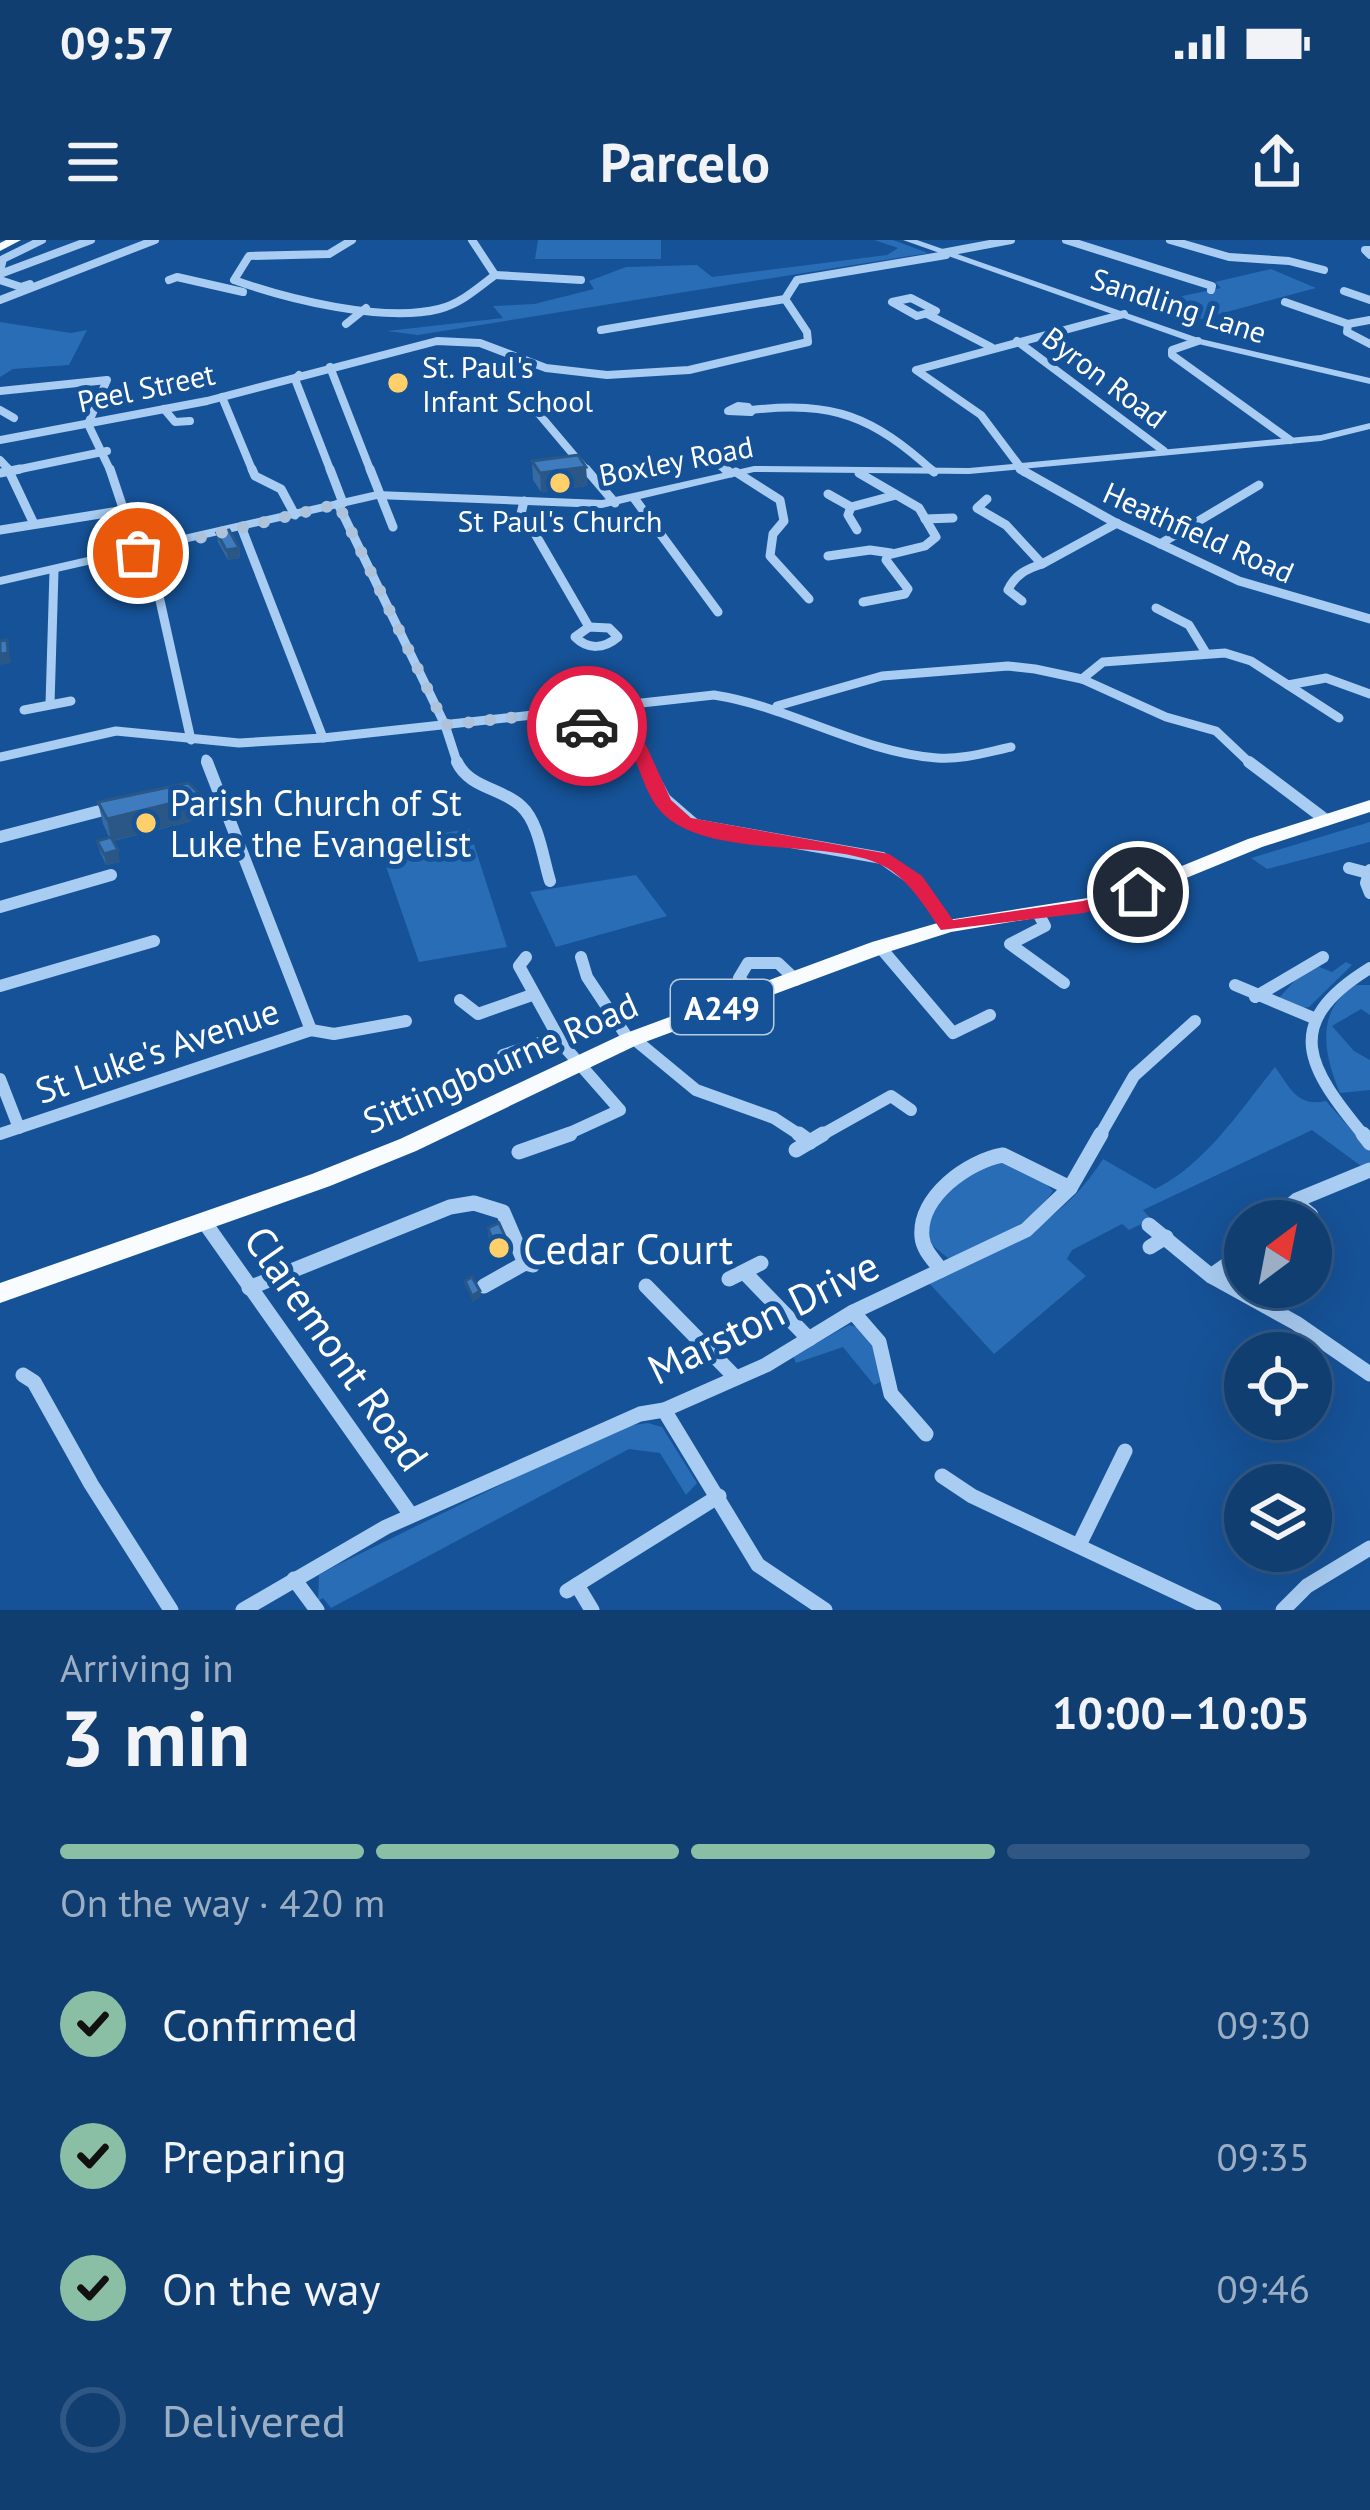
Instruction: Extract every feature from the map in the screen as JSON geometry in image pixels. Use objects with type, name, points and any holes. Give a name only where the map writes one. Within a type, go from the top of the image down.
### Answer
[{"type":"highway","points":[[1,243],[15,240]]},
{"type":"highway","name":"Sittingbourne Road","points":[[2,1293],[205,1223],[408,1145],[631,1039],[880,947],[948,926],[1138,892],[1370,806]]},
{"type":"street","points":[[0,275],[3,259],[42,240]]},
{"type":"street","points":[[0,275],[92,240]]},
{"type":"street","points":[[0,300],[143,240]]},
{"type":"street","points":[[23,289],[155,240]]},
{"type":"street","points":[[234,280],[249,256],[329,254],[352,240]]},
{"type":"street","points":[[472,240],[495,275]]},
{"type":"street","name":"Sandling Lane","points":[[908,240],[1198,341],[1370,381]]},
{"type":"street","points":[[601,330],[784,299],[797,280],[1011,240]]},
{"type":"street","points":[[1066,240],[1212,286],[1210,290]]},
{"type":"street","points":[[1170,240],[1234,258],[1289,261],[1324,270]]},
{"type":"street","points":[[78,245],[108,253]]},
{"type":"street","points":[[0,275],[23,289]]},
{"type":"street","points":[[215,286],[234,280],[297,297],[434,310],[495,275],[581,280]]},
{"type":"street","points":[[169,280],[177,277],[243,292]]},
{"type":"street","points":[[474,291],[492,294]]},
{"type":"street","points":[[1344,291],[1370,301]]},
{"type":"street","points":[[280,305],[297,297]]},
{"type":"street","points":[[926,314],[936,311],[911,298],[892,302],[991,347]]},
{"type":"street","name":"Peel Street","points":[[0,440],[222,397],[422,343],[451,340],[492,345],[570,373],[689,370],[808,342],[807,332],[784,299]]},
{"type":"street","points":[[1285,302],[1348,324],[1370,320]]},
{"type":"street","points":[[340,313],[351,305]]},
{"type":"street","points":[[346,324],[367,307]]},
{"type":"street","points":[[1018,466],[981,415],[916,370],[1124,314]]},
{"type":"street","points":[[1348,324],[1347,332],[1370,344]]},
{"type":"street","name":"Byron Road","points":[[1017,341],[1164,451]]},
{"type":"street","points":[[1198,341],[1172,350],[1172,355],[1290,440]]},
{"type":"street","points":[[330,367],[393,527]]},
{"type":"street","points":[[300,374],[295,380],[340,504],[442,720],[459,769],[519,803],[529,815],[550,881]]},
{"type":"street","points":[[144,396],[151,379]]},
{"type":"street","points":[[0,391],[107,380],[88,424],[107,451],[119,511],[144,552],[191,740]]},
{"type":"street","points":[[222,397],[255,476],[281,489],[295,515]]},
{"type":"street","points":[[752,410],[831,405],[851,412],[934,472]]},
{"type":"street","points":[[533,407],[615,502]]},
{"type":"street","points":[[164,409],[175,422],[190,421]]},
{"type":"street","points":[[0,410],[14,418]]},
{"type":"street","name":"Boxley Road","points":[[0,581],[144,552],[377,495],[615,502],[754,469],[934,472],[1290,440],[1370,426]]},
{"type":"street","points":[[5,472],[107,451]]},
{"type":"street","points":[[743,453],[712,460],[780,500],[784,521],[769,542],[772,560],[784,579],[809,599]]},
{"type":"street","points":[[0,460],[34,524]]},
{"type":"street","name":"Heathfield Road","points":[[1018,466],[1117,523],[1280,597],[1370,619]]},
{"type":"street","points":[[828,556],[870,550],[891,553],[926,546],[936,537],[919,508],[859,472]]},
{"type":"street","points":[[1160,544],[1258,485]]},
{"type":"street","points":[[828,494],[851,508],[896,495]]},
{"type":"street","points":[[634,498],[718,612]]},
{"type":"street","points":[[987,499],[977,508],[1010,525],[1024,549],[1042,564]]},
{"type":"street","points":[[524,501],[520,518],[534,532],[589,627]]},
{"type":"street","points":[[851,508],[848,515],[857,530]]},
{"type":"street","points":[[0,530],[119,511]]},
{"type":"street","points":[[925,519],[953,518]]},
{"type":"street","points":[[1022,601],[1008,590],[1024,570],[1066,557],[1088,534],[1117,523]]},
{"type":"street","points":[[242,529],[323,738]]},
{"type":"street","points":[[863,602],[905,595],[908,589],[886,560],[891,553]]},
{"type":"street","points":[[50,704],[54,571]]},
{"type":"street","points":[[1156,608],[1189,625],[1206,653]]},
{"type":"street","points":[[1082,679],[1103,662],[1206,653],[1245,658],[1340,718]]},
{"type":"street","points":[[776,706],[821,698],[882,676],[1008,666],[1082,679],[1166,717],[1216,730],[1266,778],[1326,820]]},
{"type":"street","points":[[1288,685],[1326,678],[1370,694]]},
{"type":"street","points":[[0,757],[116,731],[191,740],[323,738],[442,720],[714,695],[776,706],[912,755],[943,758],[1011,747]]},
{"type":"street","points":[[24,710],[71,700]]},
{"type":"street","points":[[623,705],[663,803],[685,822],[710,831],[883,858],[915,880],[948,926]]},
{"type":"street","points":[[563,712],[567,718],[640,748]]},
{"type":"street","points":[[206,759],[311,1030]]},
{"type":"street","points":[[196,790],[217,786]]},
{"type":"street","points":[[0,837],[135,803]]},
{"type":"street","points":[[1138,892],[1117,874],[1118,860],[1146,859],[1173,877]]},
{"type":"street","points":[[1348,868],[1369,872],[1370,893]]},
{"type":"street","points":[[0,907],[111,875]]},
{"type":"street","points":[[1038,913],[1046,926],[1010,944],[1064,983]]},
{"type":"street","points":[[0,986],[154,941]]},
{"type":"street","points":[[880,947],[953,1033],[990,1015]]},
{"type":"street","points":[[519,1152],[578,1132],[620,1110],[573,1065],[555,1037],[519,966],[526,957]]},
{"type":"street","points":[[581,957],[587,977],[631,1039],[696,1090],[774,1118],[803,1146],[891,1096],[911,1110]]},
{"type":"street","points":[[1256,997],[1322,961]]},
{"type":"street","points":[[1367,973],[1340,986],[1316,1019],[1308,1049],[1323,1086],[1370,1143]]},
{"type":"street","points":[[1235,985],[1316,1019]]},
{"type":"street","points":[[460,1000],[478,1014],[532,995]]},
{"type":"street","name":"St Luke's Avenue","points":[[0,1134],[311,1030],[334,1034],[406,1021]]},
{"type":"street","name":"Marston Drive","points":[[243,1610],[411,1515],[640,1414],[664,1410],[736,1378],[853,1312],[1026,1230],[1070,1188],[1134,1076],[1173,1031],[1196,1022]]},
{"type":"street","points":[[502,1055],[555,1037]]},
{"type":"street","points":[[0,1079],[19,1128]]},
{"type":"street","points":[[941,1270],[922,1237],[924,1221],[968,1165],[1003,1155],[1070,1188]]},
{"type":"street","points":[[1300,1200],[1370,1170]]},
{"type":"street","points":[[249,1288],[450,1207],[474,1203],[503,1212],[529,1264],[484,1286]]},
{"type":"street","name":"Claremont Road","points":[[205,1223],[411,1515]]},
{"type":"street","points":[[1149,1225],[1211,1276],[1296,1323],[1370,1374]]},
{"type":"street","points":[[1150,1247],[1166,1237]]},
{"type":"street","points":[[761,1263],[736,1276],[808,1339]]},
{"type":"street","points":[[1211,1276],[1224,1267]]},
{"type":"street","points":[[646,1286],[736,1378]]},
{"type":"street","points":[[853,1312],[872,1329],[885,1352],[885,1383],[905,1423],[926,1434]]},
{"type":"street","points":[[23,1375],[34,1382],[91,1484],[171,1610]]},
{"type":"street","points":[[664,1410],[758,1565],[825,1610]]},
{"type":"street","points":[[1079,1545],[1125,1451]]},
{"type":"street","points":[[942,1476],[1214,1610]]},
{"type":"street","points":[[592,1610],[572,1588],[719,1496]]},
{"type":"street","points":[[1283,1610],[1307,1586],[1370,1548]]},
{"type":"street","points":[[294,1579],[317,1610]]},
{"type":"shaded area","points":[[538,240],[661,240],[661,259],[535,259]]},
{"type":"shaded area","points":[[874,240],[893,240],[928,253],[418,335],[387,331],[503,318],[493,306],[534,304],[594,289],[589,281],[626,267],[697,265],[712,277],[887,255],[898,248]]},
{"type":"shaded area","points":[[1271,269],[1316,288],[1197,320],[1158,301],[1221,288],[1215,282]]},
{"type":"shaded area","points":[[0,322],[71,333],[87,330],[69,365],[13,369],[0,377]]},
{"type":"shaded area","points":[[1370,822],[1370,842],[1267,869],[1251,858]]},
{"type":"shaded area","points":[[469,829],[507,947],[419,962],[378,843]]},
{"type":"shaded area","points":[[636,875],[667,916],[556,947],[530,892]]},
{"type":"shaded area","points":[[1346,962],[1352,965],[1309,1007],[1279,998],[1299,976],[1317,966],[1332,972]]},
{"type":"shaded area","points":[[1356,985],[1370,985],[1370,1015],[1361,1009],[1332,1026],[1354,1051],[1370,1060],[1370,1090],[1340,1093],[1327,1049],[1328,1020],[1343,995]]},
{"type":"shaded area","points":[[1275,1067],[1301,1099],[1326,1101],[1370,1151],[1370,1167],[1361,1166],[1312,1130],[1143,1210],[1151,1219],[1129,1230],[1122,1224],[1072,1250],[1067,1259],[1086,1276],[994,1354],[929,1283],[1026,1235],[1068,1202],[1103,1159],[1155,1189],[1173,1178],[1221,1135]]},
{"type":"shaded area","points":[[990,1155],[1041,1179],[1053,1191],[1006,1234],[977,1250],[948,1258],[922,1237],[930,1207]]},
{"type":"shaded area","points":[[849,1325],[862,1328],[879,1356],[880,1382],[874,1385],[843,1347],[796,1363],[793,1356]]},
{"type":"shaded area","points":[[648,1423],[662,1427],[697,1483],[686,1495],[660,1453],[629,1449],[331,1608],[323,1598],[318,1601],[319,1575],[335,1566],[545,1463],[626,1426]]},
{"type":"building","points":[[578,455],[586,467],[540,473],[532,461]]},
{"type":"building","points":[[229,530],[239,548],[226,550],[217,533]]},
{"type":"building","points":[[7,640],[8,653],[0,654],[0,641]]},
{"type":"building","points":[[188,783],[200,794],[107,819],[98,802]]},
{"type":"building","points":[[111,837],[118,850],[104,854],[97,841]]},
{"type":"building","points":[[499,1223],[508,1243],[496,1249],[488,1228]]},
{"type":"building","points":[[472,1277],[480,1291],[472,1296],[465,1281]]},
{"type":"way so far","points":[[138,553],[338,504],[445,725],[563,712],[587,726]]},
{"type":"place","name":"St. Paul's Infant School","points":[[398,383]]},
{"type":"place","name":"St Paul's Church","points":[[560,483]]},
{"type":"place","name":"Parish Church of St Luke the Evangelist","points":[[146,823]]},
{"type":"place","name":"Cedar Court","points":[[499,1248]]},
{"type":"route","points":[[587,726],[640,748],[663,803],[685,822],[710,831],[883,858],[915,880],[948,926],[1084,907],[1138,892]]}]
